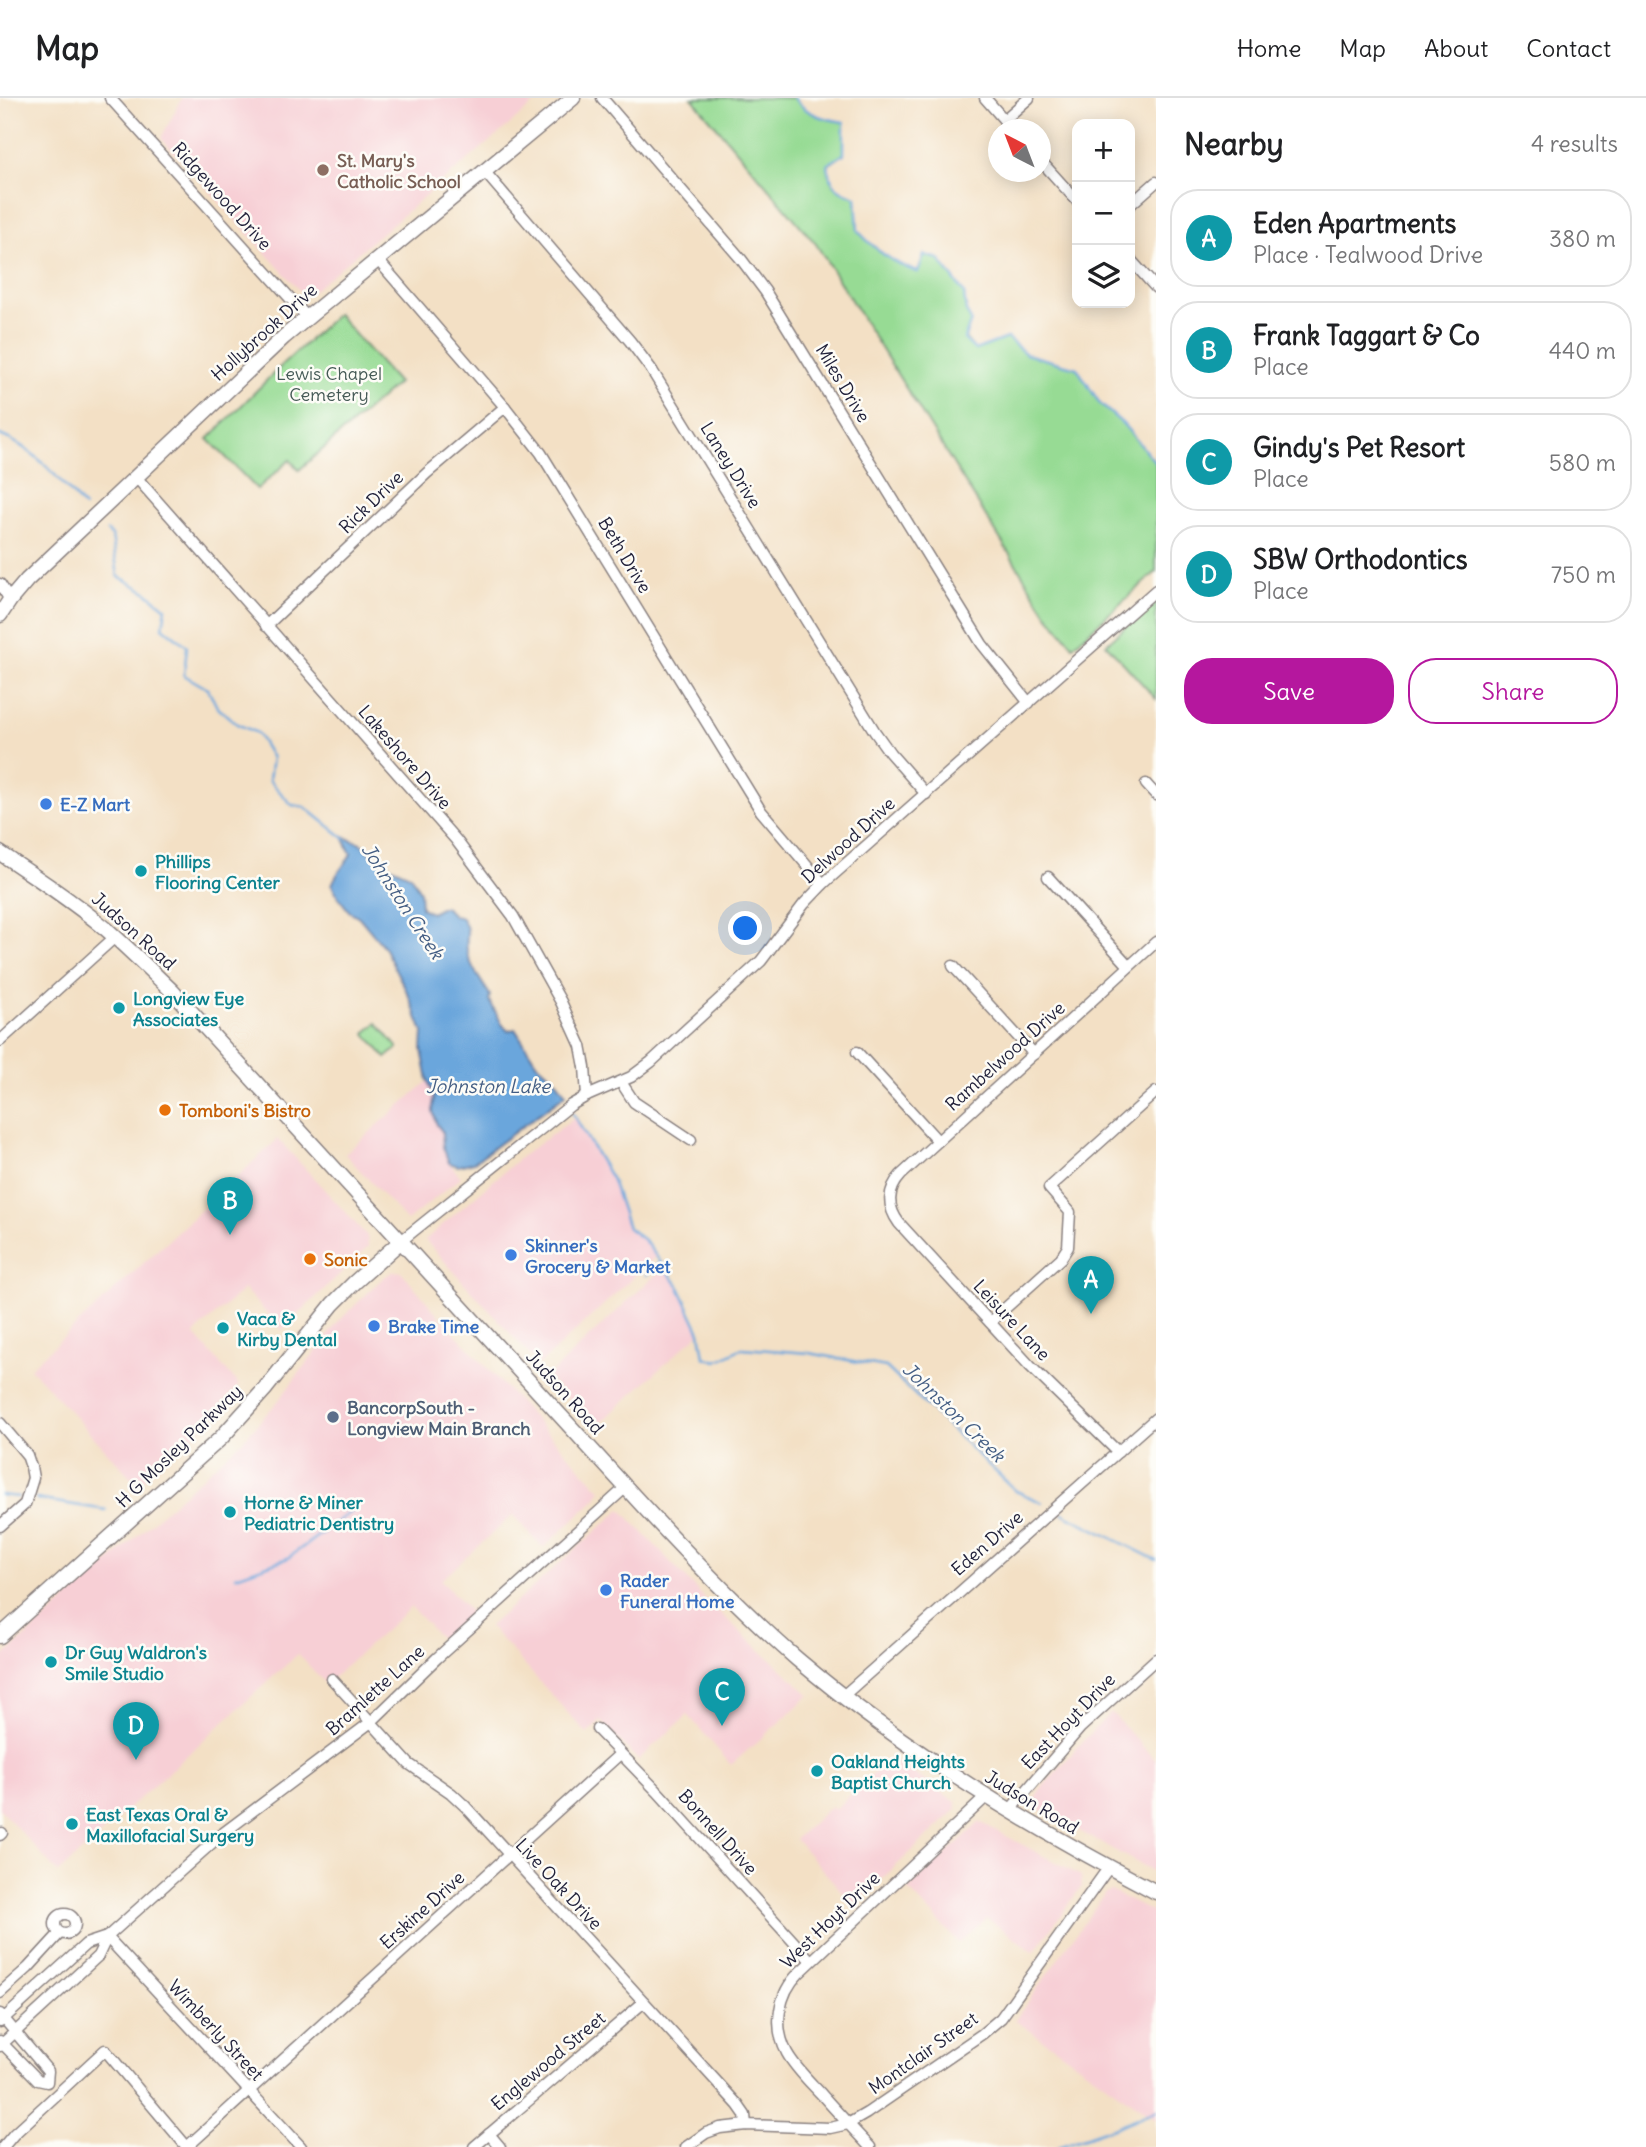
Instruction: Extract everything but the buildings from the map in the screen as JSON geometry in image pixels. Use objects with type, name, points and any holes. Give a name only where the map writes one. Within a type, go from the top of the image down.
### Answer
[{"type":"main road","name":"Hollybrook Drive","points":[[0,615],[27,580],[307,317],[573,98]]},
{"type":"main road","name":"Judson Road","points":[[0,853],[54,889],[115,937],[172,991],[692,1559],[750,1617],[843,1696],[922,1754],[1009,1811],[1156,1892]]},
{"type":"main road","name":"H G Mosley Parkway","points":[[0,1636],[221,1438],[261,1394],[333,1304],[401,1241]]},
{"type":"street","name":"Ridgewood Drive","points":[[110,98],[307,317]]},
{"type":"street","name":"Miles Drive","points":[[602,98],[757,279],[982,644],[1030,703]]},
{"type":"street","points":[[985,98],[1003,119]]},
{"type":"street","points":[[1005,119],[1029,98]]},
{"type":"street","name":"Laney Drive","points":[[484,171],[651,369],[875,732],[926,793]]},
{"type":"street","points":[[1051,171],[1072,195]]},
{"type":"street","points":[[1135,200],[1156,181]]},
{"type":"street","name":"Beth Drive","points":[[377,259],[505,407],[548,462],[761,811],[823,884]]},
{"type":"street","points":[[1135,265],[1156,288]]},
{"type":"street","name":"Rick Drive","points":[[266,626],[427,472],[505,407]]},
{"type":"street","name":"Lakeshore Drive","points":[[136,477],[456,840],[508,908],[530,944],[576,1033],[585,1067],[587,1096]]},
{"type":"street","points":[[0,584],[10,600]]},
{"type":"street","name":"Delwood Drive","points":[[401,1241],[563,1111],[587,1096],[621,1082],[651,1062],[746,975],[774,946],[804,904],[823,884],[1156,590]]},
{"type":"street","points":[[1146,784],[1156,794]]},
{"type":"street","points":[[1048,877],[1129,966]]},
{"type":"street","points":[[0,1041],[115,937]]},
{"type":"street","name":"Rambelwood Drive","points":[[890,1203],[895,1181],[1156,942]]},
{"type":"street","points":[[953,965],[1034,1054]]},
{"type":"street","points":[[857,1052],[938,1141]]},
{"type":"street","points":[[621,1082],[634,1102],[691,1140]]},
{"type":"street","points":[[990,1322],[1067,1250],[1070,1212],[1049,1188],[1156,1092]]},
{"type":"street","name":"Leisure Lane","points":[[890,1203],[899,1223],[1037,1373],[1118,1452]]},
{"type":"street","name":"Eden Drive","points":[[843,1696],[1156,1418]]},
{"type":"street","points":[[0,1423],[27,1455],[33,1479],[24,1504],[0,1526]]},
{"type":"street","name":"Bramlette Lane","points":[[1,2043],[98,1956],[107,1937],[222,1834],[371,1722],[442,1653],[626,1487]]},
{"type":"street","name":"East Hoyt Drive","points":[[1009,1811],[1080,1728],[1156,1659]]},
{"type":"street","name":"Live Oak Drive","points":[[332,1679],[415,1770],[460,1800],[738,2105],[745,2115],[746,2125]]},
{"type":"street","name":"Bonnell Drive","points":[[597,1729],[811,1961]]},
{"type":"street","name":"Erskine Drive","points":[[187,2147],[620,1754]]},
{"type":"street","name":"West Hoyt Drive","points":[[870,2147],[795,2065],[785,2048],[780,2034],[779,2012],[785,1993],[794,1977],[986,1797]]},
{"type":"street","name":"Montclair Street","points":[[686,2147],[710,2130],[746,2125],[824,2129],[848,2124],[867,2113],[997,2022],[1109,1867]]},
{"type":"street","points":[[0,1993],[28,1968],[60,1933]]},
{"type":"street","name":"Bramlette Lane","points":[[1,2018],[86,1944],[107,1937]]},
{"type":"street","name":"Wimberly Street","points":[[107,1937],[301,2147]]},
{"type":"street","name":"Englewood Street","points":[[474,2147],[644,2002]]},
{"type":"street","points":[[1,2018],[48,2071],[47,2082]]},
{"type":"street","points":[[1,2043],[38,2080],[47,2082],[58,2093]]},
{"type":"street","points":[[3,2147],[13,2134],[106,2050],[187,2147]]},
{"type":"street","points":[[489,2134],[500,2147]]},
{"type":"shaded area","name":"St. Mary's Catholic School","points":[[182,98],[541,98],[308,295],[302,293],[161,138]]},
{"type":"shaded area","points":[[428,1081],[434,1095],[433,1111],[442,1131],[443,1147],[449,1163],[461,1177],[407,1221],[345,1154]]},
{"type":"shaded area","points":[[576,1117],[612,1180],[628,1228],[644,1240],[656,1256],[539,1365],[425,1240],[522,1156]]},
{"type":"shaded area","points":[[278,1139],[367,1236],[368,1247],[282,1330],[244,1289],[194,1334],[239,1385],[197,1432],[138,1485],[30,1368]]},
{"type":"shaded area","points":[[664,1267],[678,1285],[700,1332],[596,1427],[547,1377]]},
{"type":"shaded area","points":[[394,1271],[402,1272],[437,1314],[601,1490],[597,1498],[543,1548],[513,1515],[441,1580],[471,1613],[441,1639],[411,1607],[326,1684],[298,1654],[58,1873],[0,1809],[0,1660],[244,1439],[279,1400],[338,1322],[384,1277]]},
{"type":"shaded area","points":[[621,1509],[709,1603],[810,1695],[731,1765],[688,1715],[638,1760],[601,1721],[587,1734],[489,1626]]},
{"type":"shaded area","points":[[1111,1712],[1156,1761],[1156,1873],[1032,1805],[1039,1791]]},
{"type":"shaded area","points":[[891,1758],[956,1802],[957,1809],[854,1905],[795,1839],[831,1806],[835,1809]]},
{"type":"shaded area","points":[[980,1822],[1081,1876],[1082,1886],[1034,1952],[987,1918],[959,1943],[908,1889]]},
{"type":"shaded area","points":[[1111,1891],[1156,1914],[1156,2119],[1015,2020],[1105,1893]]},
{"type":"green space","points":[[692,98],[794,98],[816,115],[844,122],[844,154],[827,166],[835,187],[856,197],[858,231],[885,256],[918,272],[924,255],[939,259],[964,293],[966,311],[971,321],[965,338],[975,350],[1007,338],[1026,354],[1077,368],[1100,404],[1123,424],[1156,463],[1156,572],[1073,646],[1047,614],[816,244]]},
{"type":"green space","name":"Lewis Chapel Cemetery","points":[[337,314],[398,383],[299,470],[290,460],[257,489],[208,439]]},
{"type":"green space","points":[[1156,600],[1156,699],[1106,644]]},
{"type":"green space","points":[[377,1023],[398,1048],[386,1058],[365,1033]]},
{"type":"water","name":"Johnston Lake","points":[[343,837],[361,843],[376,860],[410,875],[420,891],[421,908],[431,913],[444,906],[454,916],[461,917],[467,932],[470,960],[490,995],[489,1000],[502,1024],[508,1031],[515,1029],[536,1062],[556,1080],[566,1094],[474,1162],[458,1166],[449,1163],[443,1147],[442,1131],[433,1111],[434,1095],[428,1081],[422,1050],[423,1032],[408,994],[384,947],[359,917],[349,911],[332,885],[351,854]]},
{"type":"waterway","points":[[794,98],[799,104],[823,118],[844,122],[844,154],[827,165],[835,186],[856,197],[858,231],[885,256],[918,272],[924,255],[939,259],[964,293],[966,311],[971,321],[964,339],[975,350],[1007,338],[1026,354],[1077,368],[1100,404],[1123,424],[1156,463]]},
{"type":"waterway","name":"Johnston Creek","points":[[0,435],[36,457],[84,507]]},
{"type":"waterway","name":"Johnston Creek","points":[[107,531],[112,536],[118,576],[145,591],[166,608],[163,627],[187,646],[184,675],[208,689],[217,707],[237,724],[257,733],[272,758],[269,780],[292,805],[305,807],[345,839]]},
{"type":"waterway","name":"Johnston Creek","points":[[573,1114],[612,1180],[628,1228],[644,1240],[678,1285],[700,1332],[704,1357],[717,1361],[742,1348],[809,1353],[886,1367],[1016,1491],[1043,1503]]},
{"type":"waterway","points":[[646,1275],[660,1262]]},
{"type":"waterway","points":[[0,1495],[18,1497]]},
{"type":"waterway","points":[[36,1499],[106,1510]]},
{"type":"waterway","points":[[236,1576],[288,1558],[353,1510]]},
{"type":"waterway","name":"Johnston Creek","points":[[1062,1513],[1156,1560]]},
{"type":"waterway","points":[[1058,2147],[1156,2110]]},
{"type":"place","name":"St. Mary's Catholic School","points":[[323,170]]},
{"type":"place","name":"E-Z Mart","points":[[46,804]]},
{"type":"place","name":"Phillips Flooring Center","points":[[141,871]]},
{"type":"place","name":"Longview Eye Associates","points":[[119,1008]]},
{"type":"place","name":"Tomboni's Bistro","points":[[165,1110]]},
{"type":"place","name":"Frank Taggart & Co","points":[[230,1235]]},
{"type":"place","name":"Skinner's Grocery & Market","points":[[511,1255]]},
{"type":"place","name":"Sonic","points":[[310,1259]]},
{"type":"place","name":"Eden Apartments","points":[[1091,1314]]},
{"type":"place","name":"Brake Time","points":[[374,1326]]},
{"type":"place","name":"Vaca & Kirby Dental","points":[[223,1328]]},
{"type":"place","name":"BancorpSouth - Longview Main Branch","points":[[333,1417]]},
{"type":"place","name":"Horne & Miner Pediatric Dentistry","points":[[230,1512]]},
{"type":"place","name":"Rader Funeral Home","points":[[606,1590]]},
{"type":"place","name":"Dr Guy Waldron's Smile Studio","points":[[51,1662]]},
{"type":"place","name":"Gindy's Pet Resort","points":[[722,1726]]},
{"type":"place","name":"SBW Orthodontics","points":[[136,1760]]},
{"type":"place","name":"Oakland Heights Baptist Church","points":[[817,1771]]},
{"type":"place","name":"East Texas Oral & Maxillofacial Surgery","points":[[72,1824]]}]
